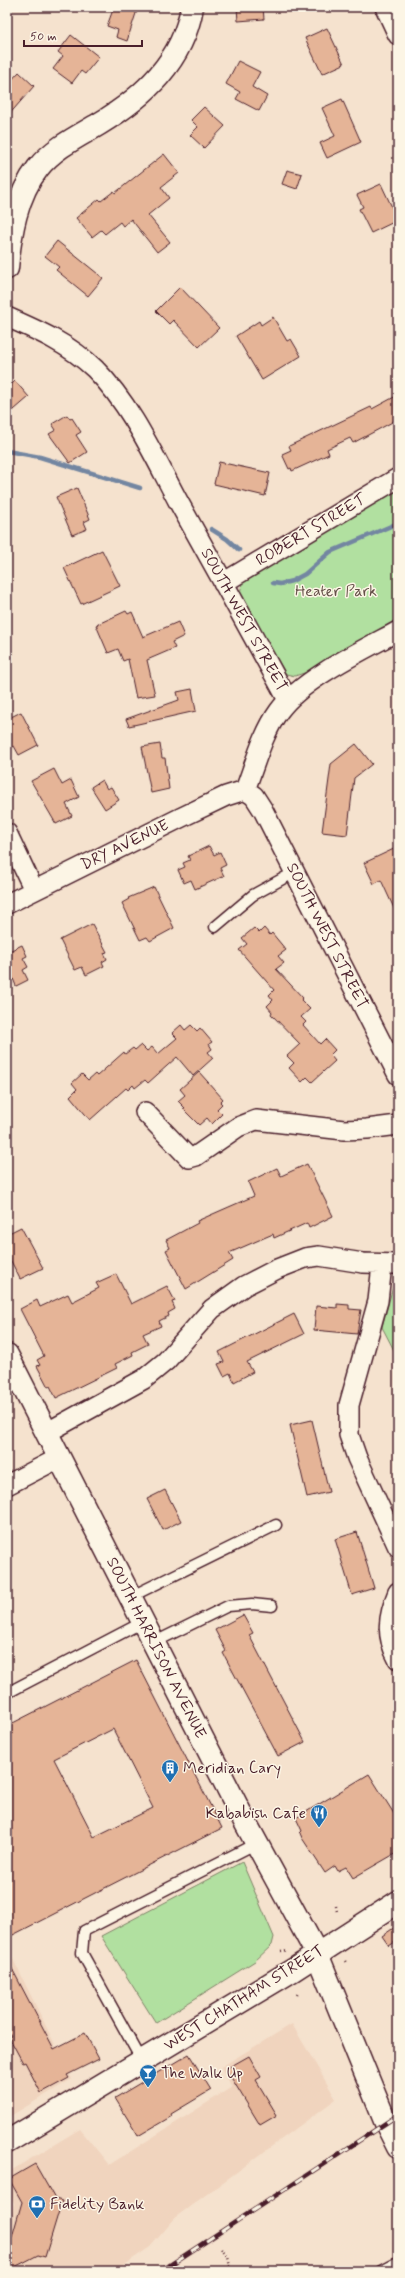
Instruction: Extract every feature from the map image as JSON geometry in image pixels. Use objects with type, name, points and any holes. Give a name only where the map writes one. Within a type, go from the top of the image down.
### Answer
[{"type":"street","points":[[7,268],[13,226],[29,183],[38,169],[60,148],[116,113],[149,88],[175,54],[187,27],[192,7]]},
{"type":"street","points":[[384,7],[398,35]]},
{"type":"street","name":"SOUTH WEST STREET","points":[[7,317],[52,337],[74,350],[95,369],[112,389],[131,416],[288,700],[278,713],[267,735],[245,790],[258,803],[295,872],[398,1075]]},
{"type":"street","name":"ROBERT STREET","points":[[223,582],[398,478]]},
{"type":"street","points":[[288,700],[320,676],[398,631]]},
{"type":"street","name":"DRY AVENUE","points":[[7,904],[226,796],[245,790]]},
{"type":"street","points":[[7,833],[34,890]]},
{"type":"street","points":[[145,1112],[189,1158],[196,1156],[238,1127],[256,1120],[344,1130],[398,1125]]},
{"type":"street","points":[[46,1433],[148,1376],[166,1361],[212,1309],[244,1286],[277,1269],[305,1258],[319,1256],[390,1264],[349,1405],[349,1435],[357,1458],[398,1547]]},
{"type":"street","name":"SOUTH HARRISON AVENUE","points":[[7,1355],[153,1643],[257,1843],[318,1954],[374,2094],[398,2146]]},
{"type":"street","points":[[7,1485],[59,1458]]},
{"type":"street","points":[[398,1592],[389,1617],[388,1631],[398,1659]]},
{"type":"street","name":"WEST CHATHAM STREET","points":[[7,2142],[318,1954],[398,1902]]},
{"type":"lane","points":[[215,927],[253,895],[295,872]]},
{"type":"lane","points":[[130,1597],[276,1525]]},
{"type":"lane","points":[[153,1643],[228,1606],[252,1604],[272,1606]]},
{"type":"lane","points":[[7,1693],[143,1622]]},
{"type":"lane","points":[[142,2061],[82,1954],[84,1931],[257,1843]]},
{"type":"lane","points":[[381,2271],[398,2262]]},
{"type":"path","points":[[336,1906],[337,1912]]},
{"type":"path","points":[[281,1951],[288,1950]]},
{"type":"path","points":[[221,2248],[228,2256],[230,2271]]},
{"type":"shaded area","points":[[7,1947],[72,2079],[7,2118]]},
{"type":"shaded area","points":[[292,2024],[336,2099],[177,2216],[150,2247],[115,2271],[7,2271],[7,2228],[10,2226],[14,2203],[7,2188],[7,2173],[80,2129],[109,2165],[232,2087],[221,2067]]},
{"type":"green space","name":"Heater Park","points":[[398,487],[398,621],[307,672],[295,676],[286,674],[240,594],[242,583]]},
{"type":"green space","points":[[394,1283],[398,1283],[398,1358],[382,1327]]},
{"type":"green space","points":[[242,1862],[274,1937],[272,1945],[255,1961],[156,2023],[101,1936]]},
{"type":"building","points":[[114,7],[138,7],[127,41],[116,37],[118,30],[107,26]]},
{"type":"building","points":[[237,7],[263,7],[264,19],[238,21]]},
{"type":"building","points":[[327,28],[344,64],[322,74],[305,38]]},
{"type":"building","points":[[71,35],[99,57],[85,74],[81,71],[72,83],[53,69],[63,56],[58,52]]},
{"type":"building","points":[[238,61],[260,72],[252,87],[267,96],[259,111],[236,99],[240,92],[226,84]]},
{"type":"building","points":[[19,72],[34,86],[7,117],[7,85]]},
{"type":"building","points":[[342,99],[361,142],[327,158],[320,143],[335,136],[322,108]]},
{"type":"building","points":[[204,107],[225,126],[204,148],[190,135],[198,127],[191,120]]},
{"type":"building","points":[[164,154],[179,173],[161,187],[169,198],[148,215],[170,242],[157,252],[131,219],[123,226],[120,222],[105,234],[101,230],[92,237],[76,218],[99,199],[101,201],[114,191],[115,193]]},
{"type":"building","points":[[287,170],[302,174],[297,189],[282,184]]},
{"type":"building","points":[[381,184],[398,220],[371,233],[359,209],[363,207],[357,195]]},
{"type":"building","points":[[57,241],[103,278],[88,296],[56,270],[59,267],[45,256]]},
{"type":"building","points":[[180,287],[219,328],[199,347],[173,320],[169,324],[156,311]]},
{"type":"building","points":[[273,317],[287,341],[291,339],[301,356],[262,380],[236,336],[259,321],[261,325]]},
{"type":"building","points":[[15,381],[29,397],[7,416],[7,389]]},
{"type":"building","points":[[398,395],[398,419],[353,443],[350,438],[327,449],[329,454],[292,471],[291,468],[289,469],[282,454],[291,450],[289,446],[371,407],[372,409]]},
{"type":"building","points":[[67,415],[70,419],[72,418],[81,432],[76,435],[87,452],[70,463],[49,434],[56,430],[52,424]]},
{"type":"building","points":[[219,462],[270,473],[265,496],[214,484]]},
{"type":"building","points":[[77,488],[90,519],[84,522],[87,529],[72,535],[56,497]]},
{"type":"building","points":[[102,550],[120,586],[81,604],[64,568]]},
{"type":"building","points":[[126,611],[128,614],[132,612],[143,637],[178,622],[184,636],[172,642],[175,648],[147,660],[155,695],[136,698],[128,659],[123,661],[118,649],[108,653],[96,625]]},
{"type":"building","points":[[192,689],[196,711],[129,726],[126,719],[179,700],[177,692]]},
{"type":"building","points":[[21,712],[38,745],[19,755],[14,746],[11,748],[7,740],[7,719]]},
{"type":"building","points":[[160,744],[162,758],[165,758],[169,789],[151,793],[142,747]]},
{"type":"building","points":[[356,744],[372,764],[354,778],[347,835],[322,832],[331,764]]},
{"type":"building","points":[[54,769],[62,785],[71,780],[79,797],[66,804],[72,816],[56,824],[31,781]]},
{"type":"building","points":[[102,780],[107,789],[111,787],[119,800],[105,809],[91,787]]},
{"type":"building","points":[[209,846],[214,855],[220,852],[226,865],[220,868],[224,876],[195,889],[191,880],[184,883],[178,870],[185,867],[183,863],[190,860],[188,856]]},
{"type":"building","points":[[398,847],[398,917],[381,880],[374,884],[364,863]]},
{"type":"building","points":[[154,887],[174,928],[150,941],[147,937],[140,940],[122,903],[129,899],[128,898]]},
{"type":"building","points":[[92,924],[107,952],[104,953],[107,959],[102,962],[104,966],[86,975],[82,967],[75,970],[60,940]]},
{"type":"building","points":[[254,928],[259,933],[264,928],[270,935],[272,933],[286,950],[278,956],[284,963],[276,969],[303,998],[301,1000],[310,1009],[301,1017],[306,1022],[303,1025],[320,1044],[325,1039],[335,1050],[330,1055],[335,1061],[312,1082],[307,1077],[302,1082],[289,1068],[294,1063],[287,1056],[300,1044],[271,1014],[272,1012],[267,1006],[273,1000],[269,995],[274,990],[239,950],[247,944],[242,938]]},
{"type":"building","points":[[22,945],[27,956],[23,958],[28,967],[23,970],[28,980],[16,986],[12,976],[7,978],[7,952]]},
{"type":"building","points":[[181,1025],[185,1030],[191,1025],[197,1031],[200,1028],[212,1042],[209,1044],[212,1049],[208,1052],[213,1058],[193,1076],[177,1057],[148,1083],[145,1080],[135,1088],[133,1085],[128,1090],[126,1088],[90,1120],[70,1096],[77,1089],[72,1083],[82,1074],[88,1080],[95,1074],[97,1076],[124,1052],[125,1054],[133,1048],[135,1050],[141,1045],[147,1051],[152,1047],[158,1054],[177,1038],[172,1033]]},
{"type":"building","points":[[199,1072],[223,1099],[220,1102],[222,1104],[217,1109],[222,1114],[212,1124],[207,1118],[199,1125],[183,1109],[185,1108],[178,1101],[185,1095],[180,1089]]},
{"type":"building","points":[[307,1164],[333,1216],[309,1228],[307,1223],[274,1238],[273,1234],[229,1253],[233,1260],[186,1289],[166,1250],[170,1248],[166,1240],[198,1223],[197,1221],[254,1196],[248,1182],[277,1168],[281,1176]]},
{"type":"building","points":[[21,1227],[43,1268],[20,1279],[7,1253],[7,1234]]},
{"type":"building","points":[[116,1274],[131,1304],[167,1286],[175,1301],[172,1302],[175,1309],[168,1313],[169,1316],[159,1321],[161,1326],[143,1334],[148,1344],[132,1352],[133,1355],[115,1364],[117,1368],[56,1398],[50,1386],[48,1387],[37,1366],[40,1365],[37,1360],[44,1356],[20,1309],[37,1300],[40,1307],[68,1294],[72,1302],[99,1288],[96,1283]]},
{"type":"building","points":[[337,1304],[349,1305],[349,1309],[361,1310],[357,1334],[314,1330],[316,1306],[337,1308]]},
{"type":"building","points":[[294,1314],[304,1334],[247,1362],[253,1372],[234,1382],[230,1373],[224,1376],[218,1364],[224,1362],[219,1352]]},
{"type":"building","points":[[312,1420],[329,1492],[307,1497],[290,1425]]},
{"type":"building","points":[[165,1490],[181,1521],[163,1530],[147,1499]]},
{"type":"building","points":[[357,1532],[374,1588],[352,1595],[335,1539]]},
{"type":"building","points":[[243,1615],[253,1633],[249,1635],[305,1742],[278,1756],[223,1653],[226,1651],[215,1630]]},
{"type":"building","name":"Meridian Cary","points":[[136,1660],[222,1828],[7,1938],[7,1726]],"holes":[[[113,1729],[153,1808],[94,1837],[54,1759]]]},
{"type":"building","points":[[369,1774],[398,1820],[398,1852],[353,1878],[346,1867],[338,1871],[335,1866],[325,1873],[302,1838],[300,1833],[302,1831],[296,1818]]},
{"type":"building","points":[[398,1925],[398,1940],[389,1946],[382,1936]]},
{"type":"building","points":[[7,1959],[54,2049],[85,2033],[99,2059],[67,2075],[69,2078],[41,2093],[25,2062],[23,2063],[9,2037],[11,2036],[7,2028]]},
{"type":"building","points":[[189,2054],[211,2090],[171,2114],[172,2116],[138,2136],[115,2098]]},
{"type":"building","points":[[249,2056],[261,2077],[256,2080],[277,2115],[260,2125],[226,2069]]},
{"type":"building","name":"Fidelity Bank","points":[[35,2164],[55,2199],[62,2201],[45,2257],[38,2255],[7,2271],[7,2240],[12,2237],[22,2202],[9,2179]]},
{"type":"waterway","points":[[7,451],[40,457],[140,488]]},
{"type":"waterway","points":[[273,583],[280,584],[292,581],[305,574],[330,552],[398,523]]},
{"type":"waterway","points":[[211,529],[227,539],[239,550]]},
{"type":"railway","points":[[161,2271],[398,2115]]},
{"type":"place","name":"Meridian Cary","points":[[170,1783]]},
{"type":"place","name":"Kababish Cafe","points":[[319,1828]]},
{"type":"place","name":"The Walk Up","points":[[148,2088]]},
{"type":"place","name":"Fidelity Bank","points":[[37,2219]]}]
